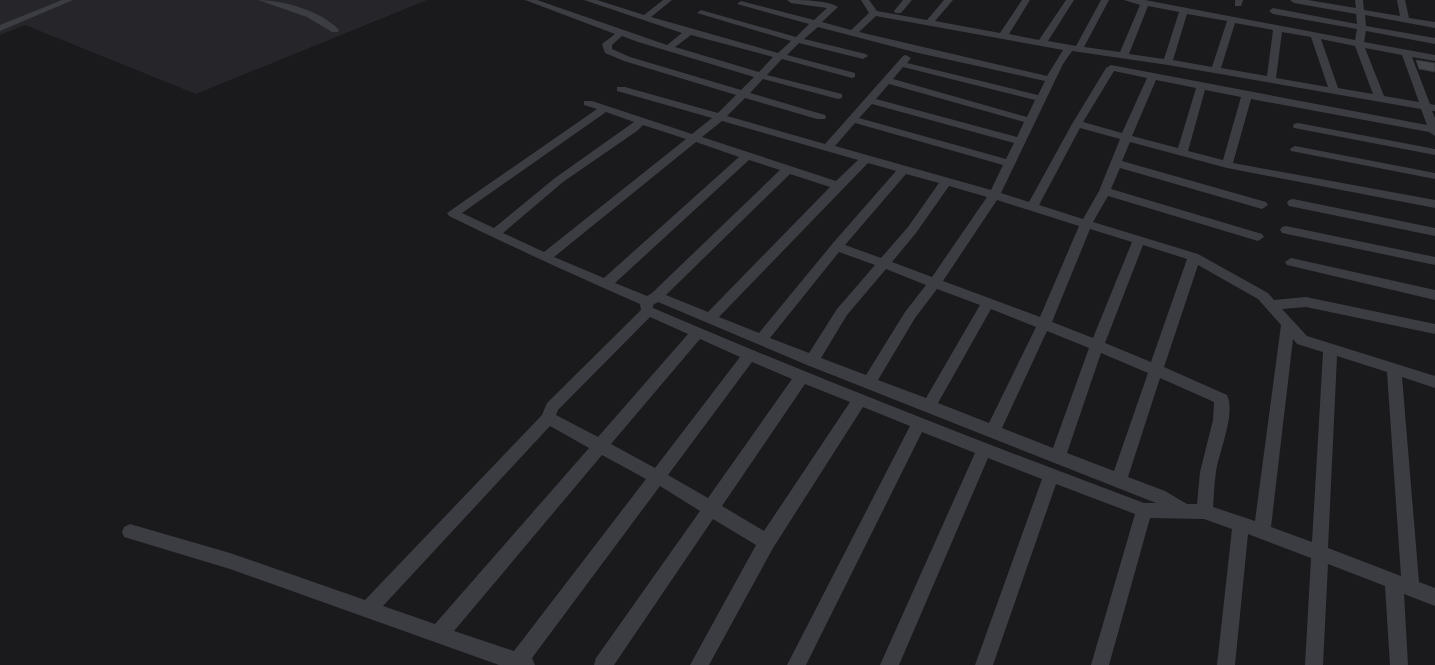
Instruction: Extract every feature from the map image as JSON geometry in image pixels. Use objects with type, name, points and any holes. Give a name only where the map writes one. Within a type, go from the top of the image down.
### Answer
[{"type":"street","points":[[0,28],[68,0]]},
{"type":"street","points":[[262,0],[306,14],[328,24],[335,30]]},
{"type":"street","points":[[529,0],[669,48],[761,76],[838,96]]},
{"type":"street","points":[[588,0],[689,32],[852,75]]},
{"type":"street","points":[[644,18],[668,0]]},
{"type":"street","points":[[545,258],[718,118],[780,56],[834,7],[791,0]]},
{"type":"street","points":[[865,0],[874,13],[1074,49],[1168,62],[1430,107]]},
{"type":"street","points":[[898,11],[908,0]]},
{"type":"street","points":[[929,23],[949,0]]},
{"type":"street","points":[[1003,36],[1026,0]]},
{"type":"street","points":[[1042,43],[1070,0]]},
{"type":"street","points":[[869,383],[910,316],[935,283],[994,196],[1051,80],[1074,49],[1105,0]]},
{"type":"street","points":[[1128,0],[1161,3],[1184,10],[1435,58]]},
{"type":"street","points":[[1194,12],[1196,0]]},
{"type":"street","points":[[1294,0],[1322,2],[1360,12],[1435,25]]},
{"type":"street","points":[[1359,0],[1362,27],[1359,43],[1380,98]]},
{"type":"street","points":[[1401,0],[1405,20]]},
{"type":"street","points":[[1124,55],[1145,3]]},
{"type":"street","points":[[741,4],[914,50],[1051,80]]},
{"type":"street","points":[[1271,80],[1283,29],[1271,8],[1435,41]]},
{"type":"street","points":[[1168,62],[1184,10]]},
{"type":"street","points":[[700,13],[863,56]]},
{"type":"street","points":[[853,33],[874,13]]},
{"type":"street","points":[[1216,70],[1232,19]]},
{"type":"street","points":[[621,32],[608,44],[608,51],[627,59],[821,117]]},
{"type":"street","points":[[669,48],[689,32]]},
{"type":"street","points":[[1315,35],[1334,91]]},
{"type":"street","points":[[828,147],[914,50]]},
{"type":"street","points":[[1032,207],[1077,124],[1111,68],[1152,78],[1435,131],[1430,107],[1406,52]]},
{"type":"street","points":[[901,64],[1042,98]]},
{"type":"street","points":[[993,431],[1044,324],[1086,224],[1105,191],[1152,78]]},
{"type":"street","points":[[886,80],[1031,121]]},
{"type":"street","points":[[1182,153],[1201,86]]},
{"type":"street","points":[[621,89],[718,118],[828,147],[1194,257],[1264,296],[1302,340],[1435,382]]},
{"type":"street","points":[[1227,165],[1247,95]]},
{"type":"street","points":[[870,100],[1020,142]]},
{"type":"street","points":[[588,103],[838,186]]},
{"type":"street","points":[[604,109],[453,213],[605,285],[651,303],[709,319],[812,361],[1118,479],[1159,496],[1184,511]]},
{"type":"street","points":[[852,119],[1010,163]]},
{"type":"street","points":[[494,234],[559,180],[633,129],[641,121]]},
{"type":"street","points":[[1077,124],[1227,165],[1435,204]]},
{"type":"street","points":[[1298,126],[1435,152]]},
{"type":"street","points":[[1295,149],[1435,176]]},
{"type":"street","points":[[605,285],[747,156]]},
{"type":"street","points":[[709,319],[865,159]]},
{"type":"street","points":[[1116,163],[1262,205]]},
{"type":"street","points":[[368,609],[548,418],[552,407],[651,303],[788,169]]},
{"type":"street","points":[[761,340],[837,246],[903,170]]},
{"type":"street","points":[[812,361],[842,312],[912,230],[946,182]]},
{"type":"street","points":[[1105,191],[1258,237]]},
{"type":"street","points":[[1293,202],[1435,232]]},
{"type":"street","points":[[1286,230],[1435,261]]},
{"type":"street","points":[[1058,456],[1098,345],[1139,240]]},
{"type":"street","points":[[837,246],[1098,345],[1155,370],[1198,386],[1222,399],[1221,420],[1208,472],[1204,512]]},
{"type":"street","points":[[1118,479],[1194,257]]},
{"type":"street","points":[[1291,262],[1435,295]]},
{"type":"street","points":[[1271,305],[1306,302],[1435,329]]},
{"type":"street","points":[[651,303],[697,333],[984,450],[1144,510],[1204,512],[1241,524],[1435,597]]},
{"type":"street","points":[[929,406],[988,303]]},
{"type":"street","points":[[1262,531],[1288,324]]},
{"type":"street","points":[[439,634],[697,333]]},
{"type":"street","points":[[1314,665],[1330,349]]},
{"type":"street","points":[[130,532],[230,561],[522,664],[656,476],[749,355]]},
{"type":"street","points":[[1394,369],[1403,585],[1399,665]]},
{"type":"street","points":[[603,665],[802,376]]},
{"type":"street","points":[[698,665],[767,542],[860,400]]},
{"type":"street","points":[[548,418],[656,476],[767,542]]},
{"type":"street","points":[[796,665],[919,423]]},
{"type":"street","points":[[890,665],[984,450]]},
{"type":"street","points":[[984,665],[1052,475]]},
{"type":"street","points":[[1100,665],[1144,510]]},
{"type":"street","points":[[1226,665],[1241,524]]},
{"type":"shaded area","points":[[0,0],[427,0],[196,94],[25,25],[0,35]]},
{"type":"building","points":[[1416,60],[1435,63],[1435,72],[1419,69]]}]
